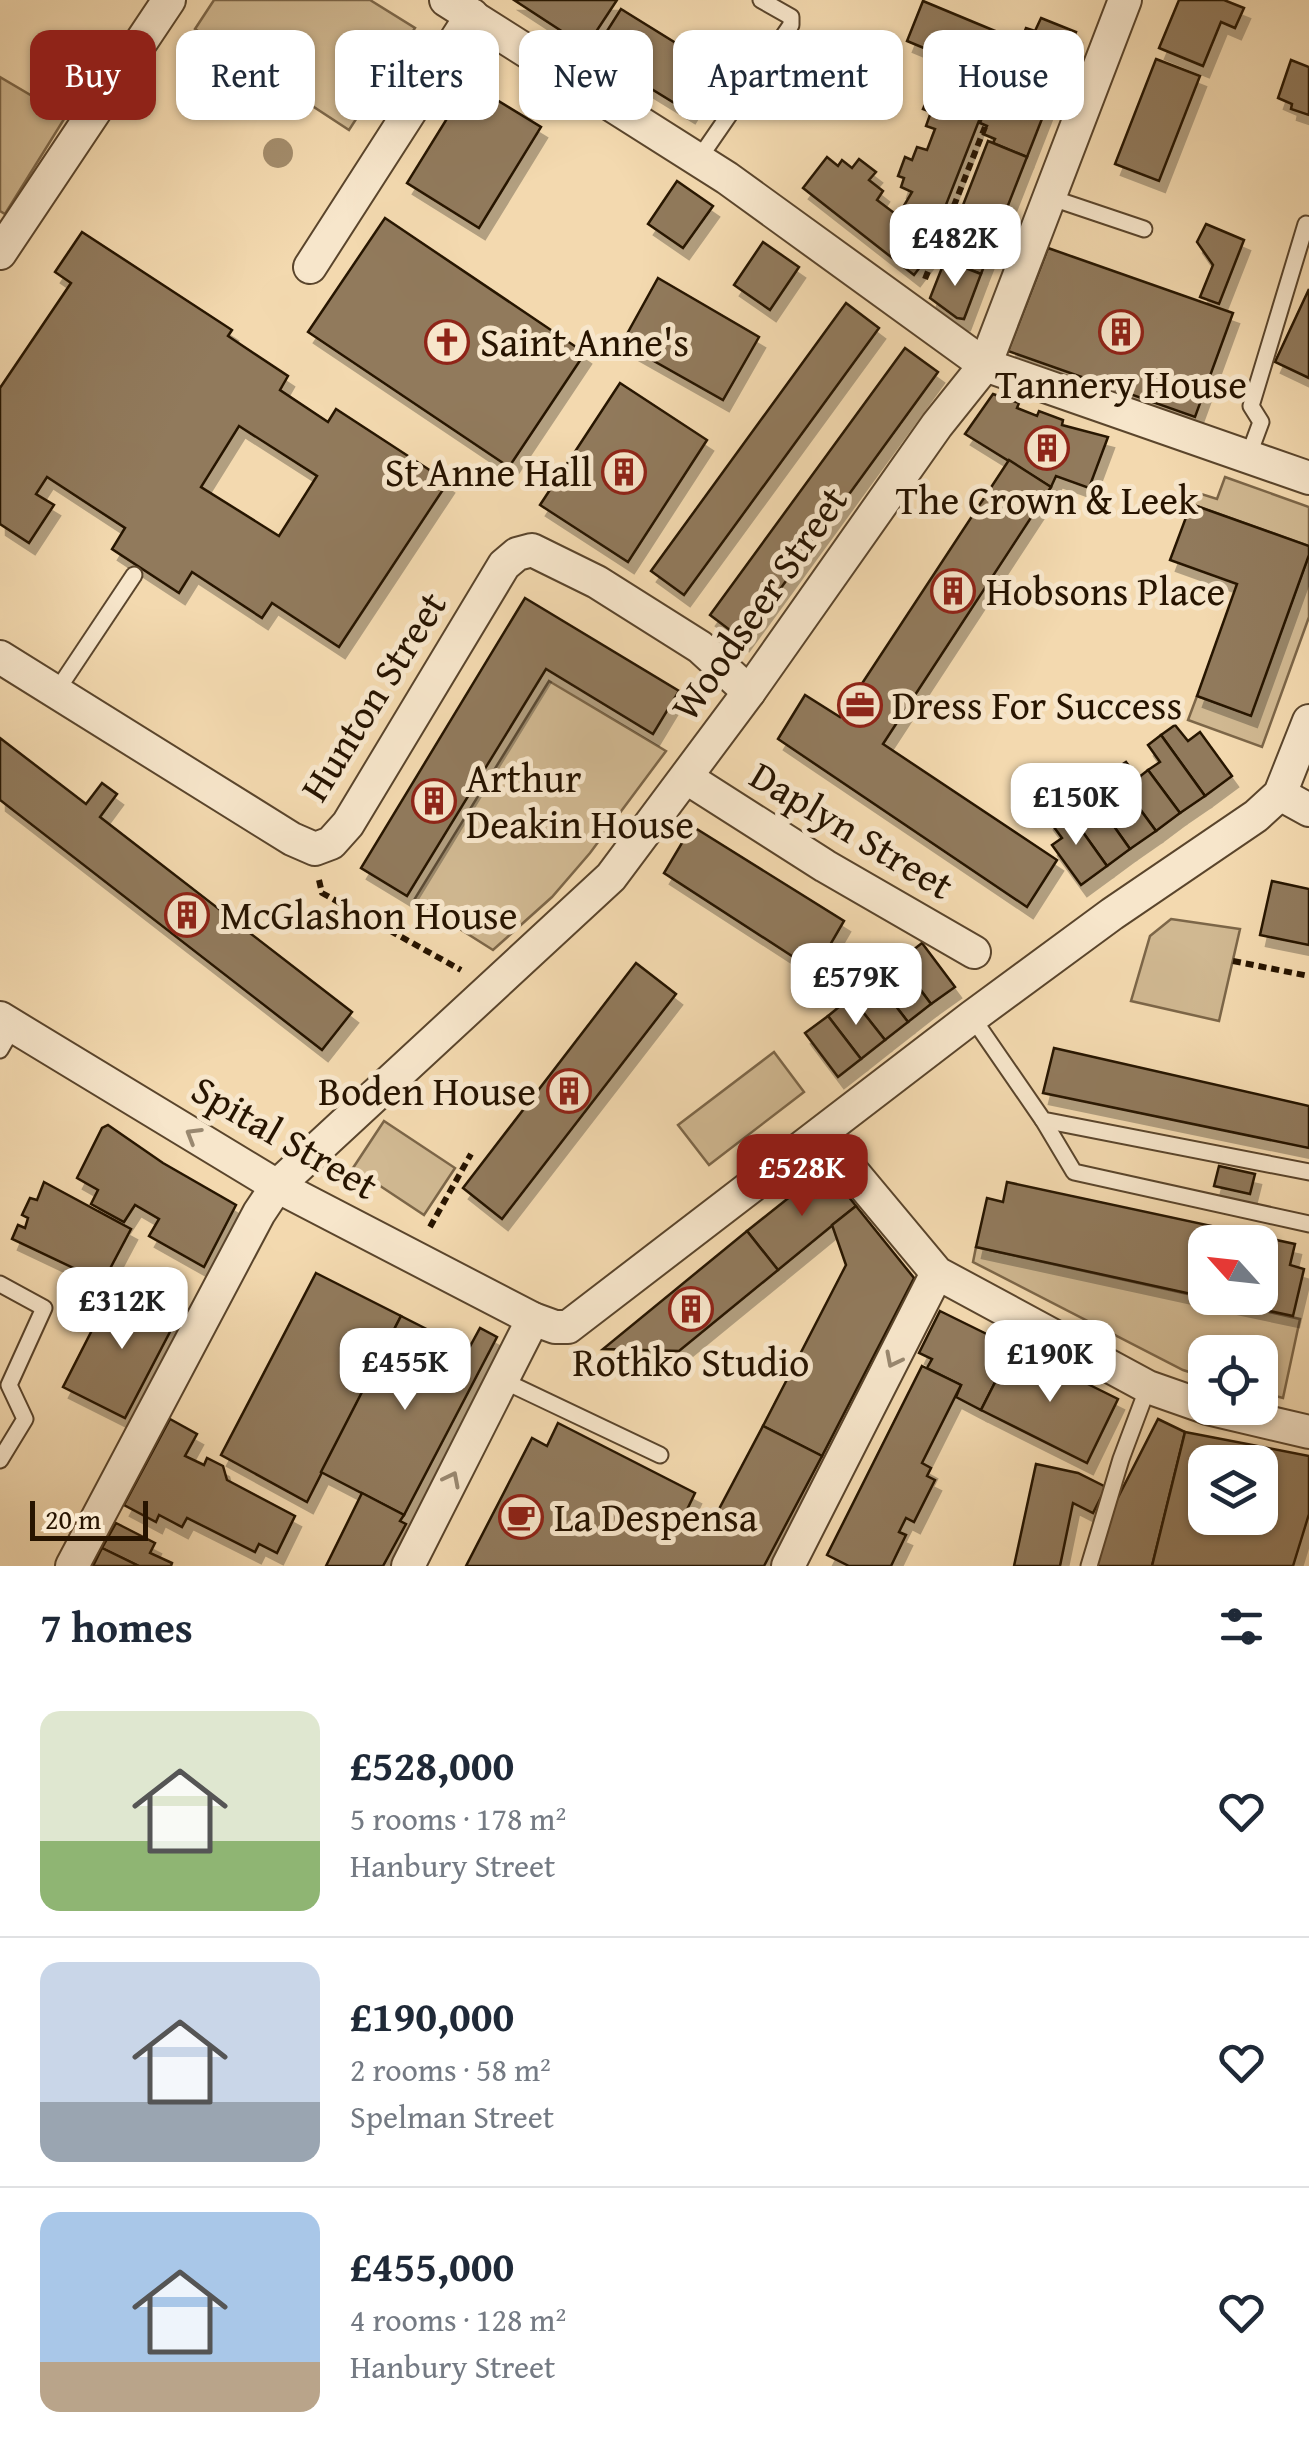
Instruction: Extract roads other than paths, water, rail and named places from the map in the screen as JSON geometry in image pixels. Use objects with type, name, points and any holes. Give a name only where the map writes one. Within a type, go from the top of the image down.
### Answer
[{"type":"street","points":[[0,254],[169,0]]},
{"type":"street","name":"Woodseer Street","points":[[72,1566],[259,1213],[277,1186],[611,877],[985,365],[1124,0]]},
{"type":"street","points":[[310,268],[459,7],[698,160],[985,365],[1309,478]]},
{"type":"street","name":"Hunton Street","points":[[0,657],[292,839],[315,849],[331,843],[348,824],[504,565],[516,554],[532,550],[597,582],[700,648],[749,692]]},
{"type":"street","points":[[408,1566],[533,1319],[555,1327],[568,1326],[1112,914],[1238,829],[1295,802],[1309,721]]},
{"type":"street","name":"Daplyn Street","points":[[686,778],[825,866],[974,952]]},
{"type":"street","name":"Spital Street","points":[[5,1031],[277,1186],[533,1319]]},
{"type":"street","points":[[821,1134],[937,1272],[1148,1388],[1188,1401]]},
{"type":"street","points":[[788,1566],[937,1272]]},
{"type":"street","points":[[1278,1424],[1309,1432]]},
{"type":"lane","points":[[698,160],[791,25],[791,17],[761,0]]},
{"type":"lane","points":[[1048,196],[1144,229]]},
{"type":"lane","points":[[1248,457],[1261,422],[1251,406],[1306,224]]},
{"type":"lane","points":[[56,692],[134,575]]},
{"type":"lane","points":[[972,1018],[1074,1172],[1309,1224]]},
{"type":"lane","points":[[1043,1120],[1309,1172]]},
{"type":"lane","points":[[0,1284],[44,1308],[9,1385],[25,1420],[0,1460]]},
{"type":"lane","points":[[502,1380],[660,1454]]},
{"type":"lane","points":[[1089,1566],[1121,1458],[1148,1388]]},
{"type":"place","name":"Tannery House","points":[[1121,332]]},
{"type":"place","name":"Saint Anne's","points":[[447,342]]},
{"type":"place","name":"The Crown & Leek","points":[[1047,448]]},
{"type":"place","name":"St Anne Hall","points":[[624,472]]},
{"type":"place","name":"Hobsons Place","points":[[953,591]]},
{"type":"place","name":"Dress For Success","points":[[860,705]]},
{"type":"place","name":"Arthur Deakin House","points":[[434,801]]},
{"type":"place","name":"McGlashon House","points":[[187,915]]},
{"type":"place","name":"Boden House","points":[[569,1091]]},
{"type":"place","name":"Rothko Studio","points":[[691,1309]]},
{"type":"place","name":"La Despensa","points":[[521,1517]]}]
